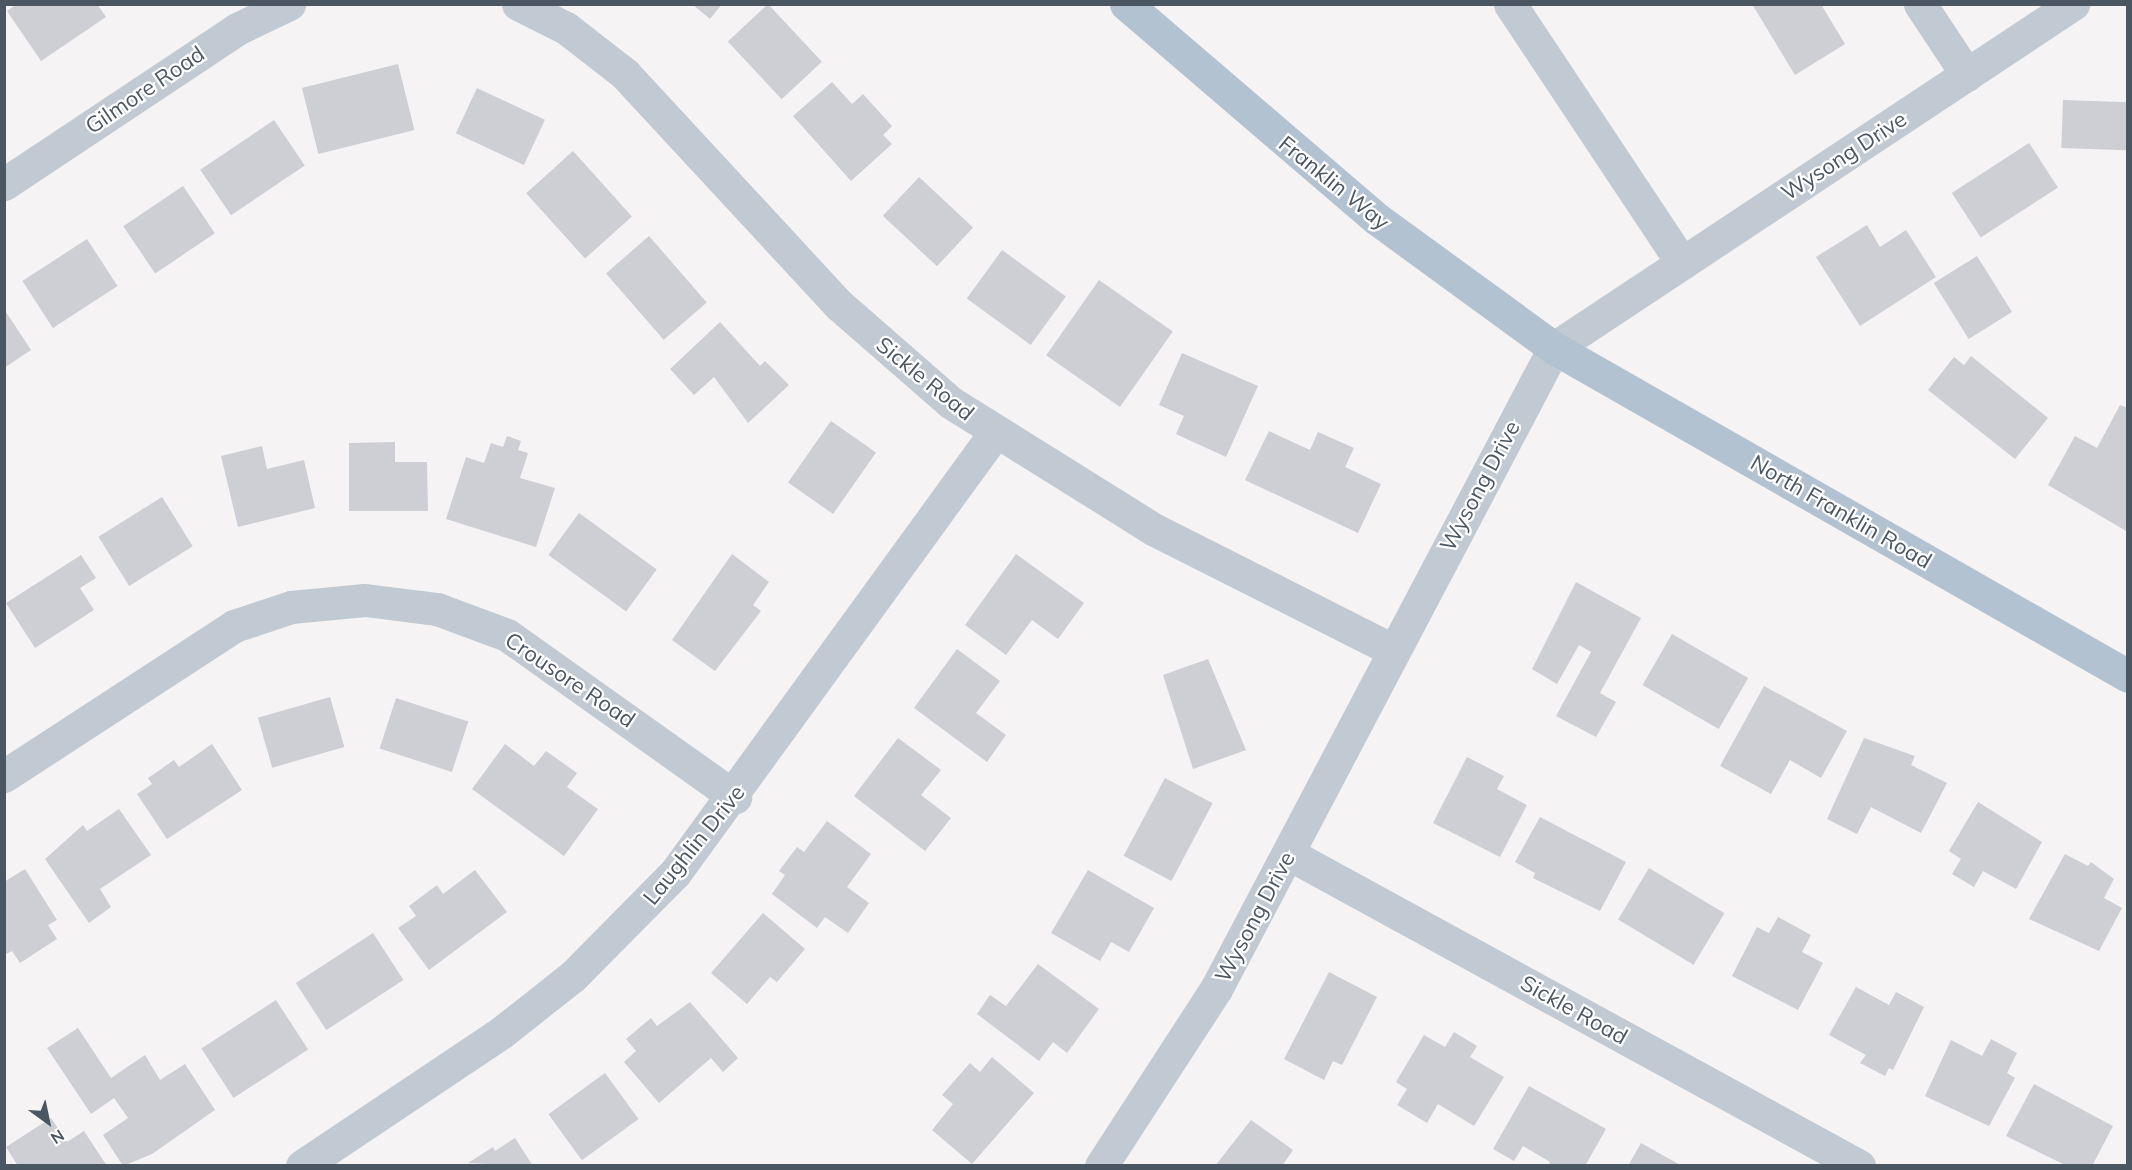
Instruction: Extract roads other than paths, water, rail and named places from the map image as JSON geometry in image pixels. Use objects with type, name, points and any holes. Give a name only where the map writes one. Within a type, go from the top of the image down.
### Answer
[{"type":"main road","name":"Franklin Way","points":[[1126,4],[1377,219],[1554,348]]},
{"type":"main road","name":"North Franklin Road","points":[[1554,348],[2127,676]]},
{"type":"street","name":"Gilmore Road","points":[[4,184],[237,29],[289,4]]},
{"type":"street","points":[[1510,4],[1682,263]]},
{"type":"street","points":[[1920,4],[1967,75]]},
{"type":"street","name":"Wysong Drive","points":[[1101,1166],[1189,1036],[1289,854],[1391,650],[1554,348],[2073,4]]},
{"type":"street","name":"Sickle Road","points":[[526,7],[612,61],[839,305],[907,367],[994,434],[1153,529],[1391,650]]},
{"type":"street","name":"Laughlin Drive","points":[[302,1166],[502,1032],[573,976],[675,873],[735,797],[994,434]]},
{"type":"street","name":"Crousore Road","points":[[4,776],[234,626],[291,607],[365,600],[437,609],[507,635],[735,797]]},
{"type":"street","name":"Sickle Road","points":[[1289,854],[1815,1155],[1858,1166]]}]
